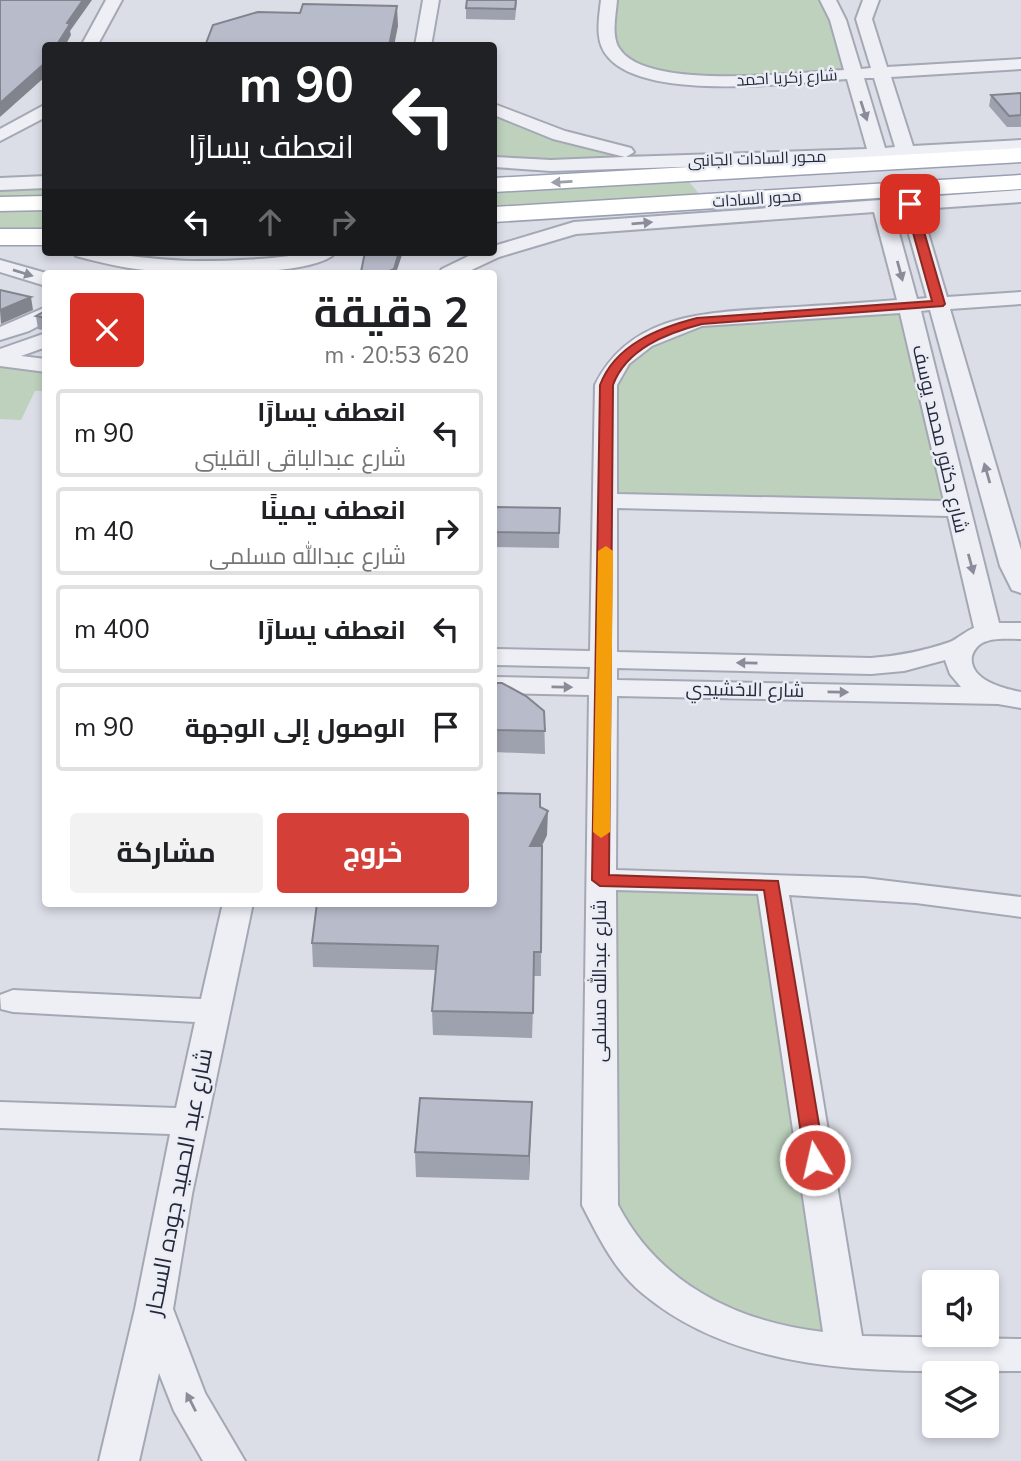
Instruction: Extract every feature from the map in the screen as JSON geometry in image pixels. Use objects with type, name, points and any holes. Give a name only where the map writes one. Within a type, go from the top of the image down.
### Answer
[{"type":"main road","name":"محور السادات","points":[[497,185],[680,169],[1016,153]]},
{"type":"main road","name":"محور السادات","points":[[497,215],[571,219],[1021,182]]},
{"type":"main road","points":[[3,197],[42,202]]},
{"type":"main road","points":[[0,237],[39,239]]},
{"type":"street","points":[[91,42],[114,0]]},
{"type":"street","points":[[424,42],[431,0]]},
{"type":"street","name":"شارع زكريا احمد","points":[[609,0],[608,44],[616,55],[632,66],[655,75],[720,82],[1021,64]]},
{"type":"street","points":[[828,0],[838,20],[878,154]]},
{"type":"street","points":[[871,0],[864,19],[906,152]]},
{"type":"street","points":[[497,110],[570,138],[680,169]]},
{"type":"street","points":[[0,136],[42,112]]},
{"type":"street","points":[[18,127],[42,122]]},
{"type":"street","name":"محور السادات الجانبى","points":[[500,164],[680,169],[906,152],[1016,153]]},
{"type":"street","points":[[3,197],[42,183]]},
{"type":"street","points":[[3,197],[42,192]]},
{"type":"street","points":[[497,250],[571,219],[910,204],[1021,196]]},
{"type":"street","name":"شارع دكتور محمد يوسف","points":[[910,204],[956,509],[988,631]]},
{"type":"street","name":"شارع دكتور محمد يوسف","points":[[882,205],[924,305],[1021,585]]},
{"type":"street","points":[[97,256],[140,268],[191,269],[321,260]]},
{"type":"street","points":[[140,268],[164,257],[180,256]]},
{"type":"street","points":[[455,270],[485,256]]},
{"type":"street","points":[[0,266],[42,279]]},
{"type":"street","name":"شارع عبدالله مسلمى","points":[[1021,298],[701,320],[676,327],[636,346],[611,371],[606,385],[600,880],[600,1205],[617,1238],[647,1275],[688,1306],[733,1329],[787,1345],[845,1352],[1021,1355]]},
{"type":"street","points":[[0,334],[22,327],[42,315]]},
{"type":"street","points":[[0,358],[42,341]]},
{"type":"street","points":[[0,358],[42,365]]},
{"type":"street","points":[[606,501],[956,509]]},
{"type":"street","points":[[988,631],[1021,631]]},
{"type":"street","name":"شارع الاخشيدي","points":[[497,685],[604,674],[904,663],[960,647],[971,637],[988,631]]},
{"type":"street","points":[[960,647],[956,660],[961,673],[976,686],[1009,698]]},
{"type":"street","name":"شارع الاخشيدي","points":[[497,657],[604,674],[1009,698]]},
{"type":"street","points":[[600,880],[893,889],[957,896],[1021,908]]},
{"type":"street","points":[[772,885],[845,1352]]},
{"type":"street","name":"شارع عبد الحميد جوده السحار","points":[[119,1461],[154,1309],[190,1122],[237,907]]},
{"type":"street","points":[[13,1001],[214,1011]]},
{"type":"street","points":[[0,1115],[190,1122]]},
{"type":"street","points":[[154,1309],[188,1399],[225,1461]]},
{"type":"green space","points":[[609,0],[828,0],[852,74],[686,80],[616,55]]},
{"type":"green space","points":[[497,110],[627,152],[676,162],[497,162]]},
{"type":"green space","points":[[684,176],[706,202],[497,214],[497,185]]},
{"type":"green space","points":[[42,182],[42,237],[0,237],[0,184]]},
{"type":"green space","points":[[909,306],[956,509],[606,501],[611,371],[676,327]]},
{"type":"green space","points":[[0,360],[42,366],[42,391],[35,391],[21,420],[0,419]]},
{"type":"green space","points":[[601,880],[772,885],[845,1352],[787,1345],[647,1275],[600,1205]]},
{"type":"building","points":[[0,0],[83,0],[67,23],[70,24],[59,42],[42,42],[42,66],[0,103]]},
{"type":"building","points":[[467,0],[516,0],[515,9],[466,8]]},
{"type":"building","points":[[303,4],[397,6],[390,42],[207,42],[213,25],[258,12],[300,13]]},
{"type":"building","points":[[1021,93],[1021,115],[1009,116],[991,95]]},
{"type":"building","points":[[364,256],[398,256],[392,270],[361,270]]},
{"type":"building","points":[[0,290],[31,297],[0,310]]},
{"type":"building","points":[[497,507],[560,508],[559,533],[497,532]]},
{"type":"building","points":[[497,683],[526,696],[544,711],[545,731],[497,730]]},
{"type":"building","points":[[497,793],[540,794],[540,807],[548,811],[530,846],[542,846],[541,952],[534,952],[533,1013],[432,1011],[438,946],[312,943],[316,907],[497,907]]},
{"type":"building","points":[[420,1098],[532,1102],[529,1156],[415,1152]]},
{"type":"slow traffic","points":[[601,832],[606,551]]},
{"type":"route","points":[[815,1160],[772,885],[600,880],[606,385],[611,371],[636,346],[676,327],[701,320],[939,304],[910,204]]}]
